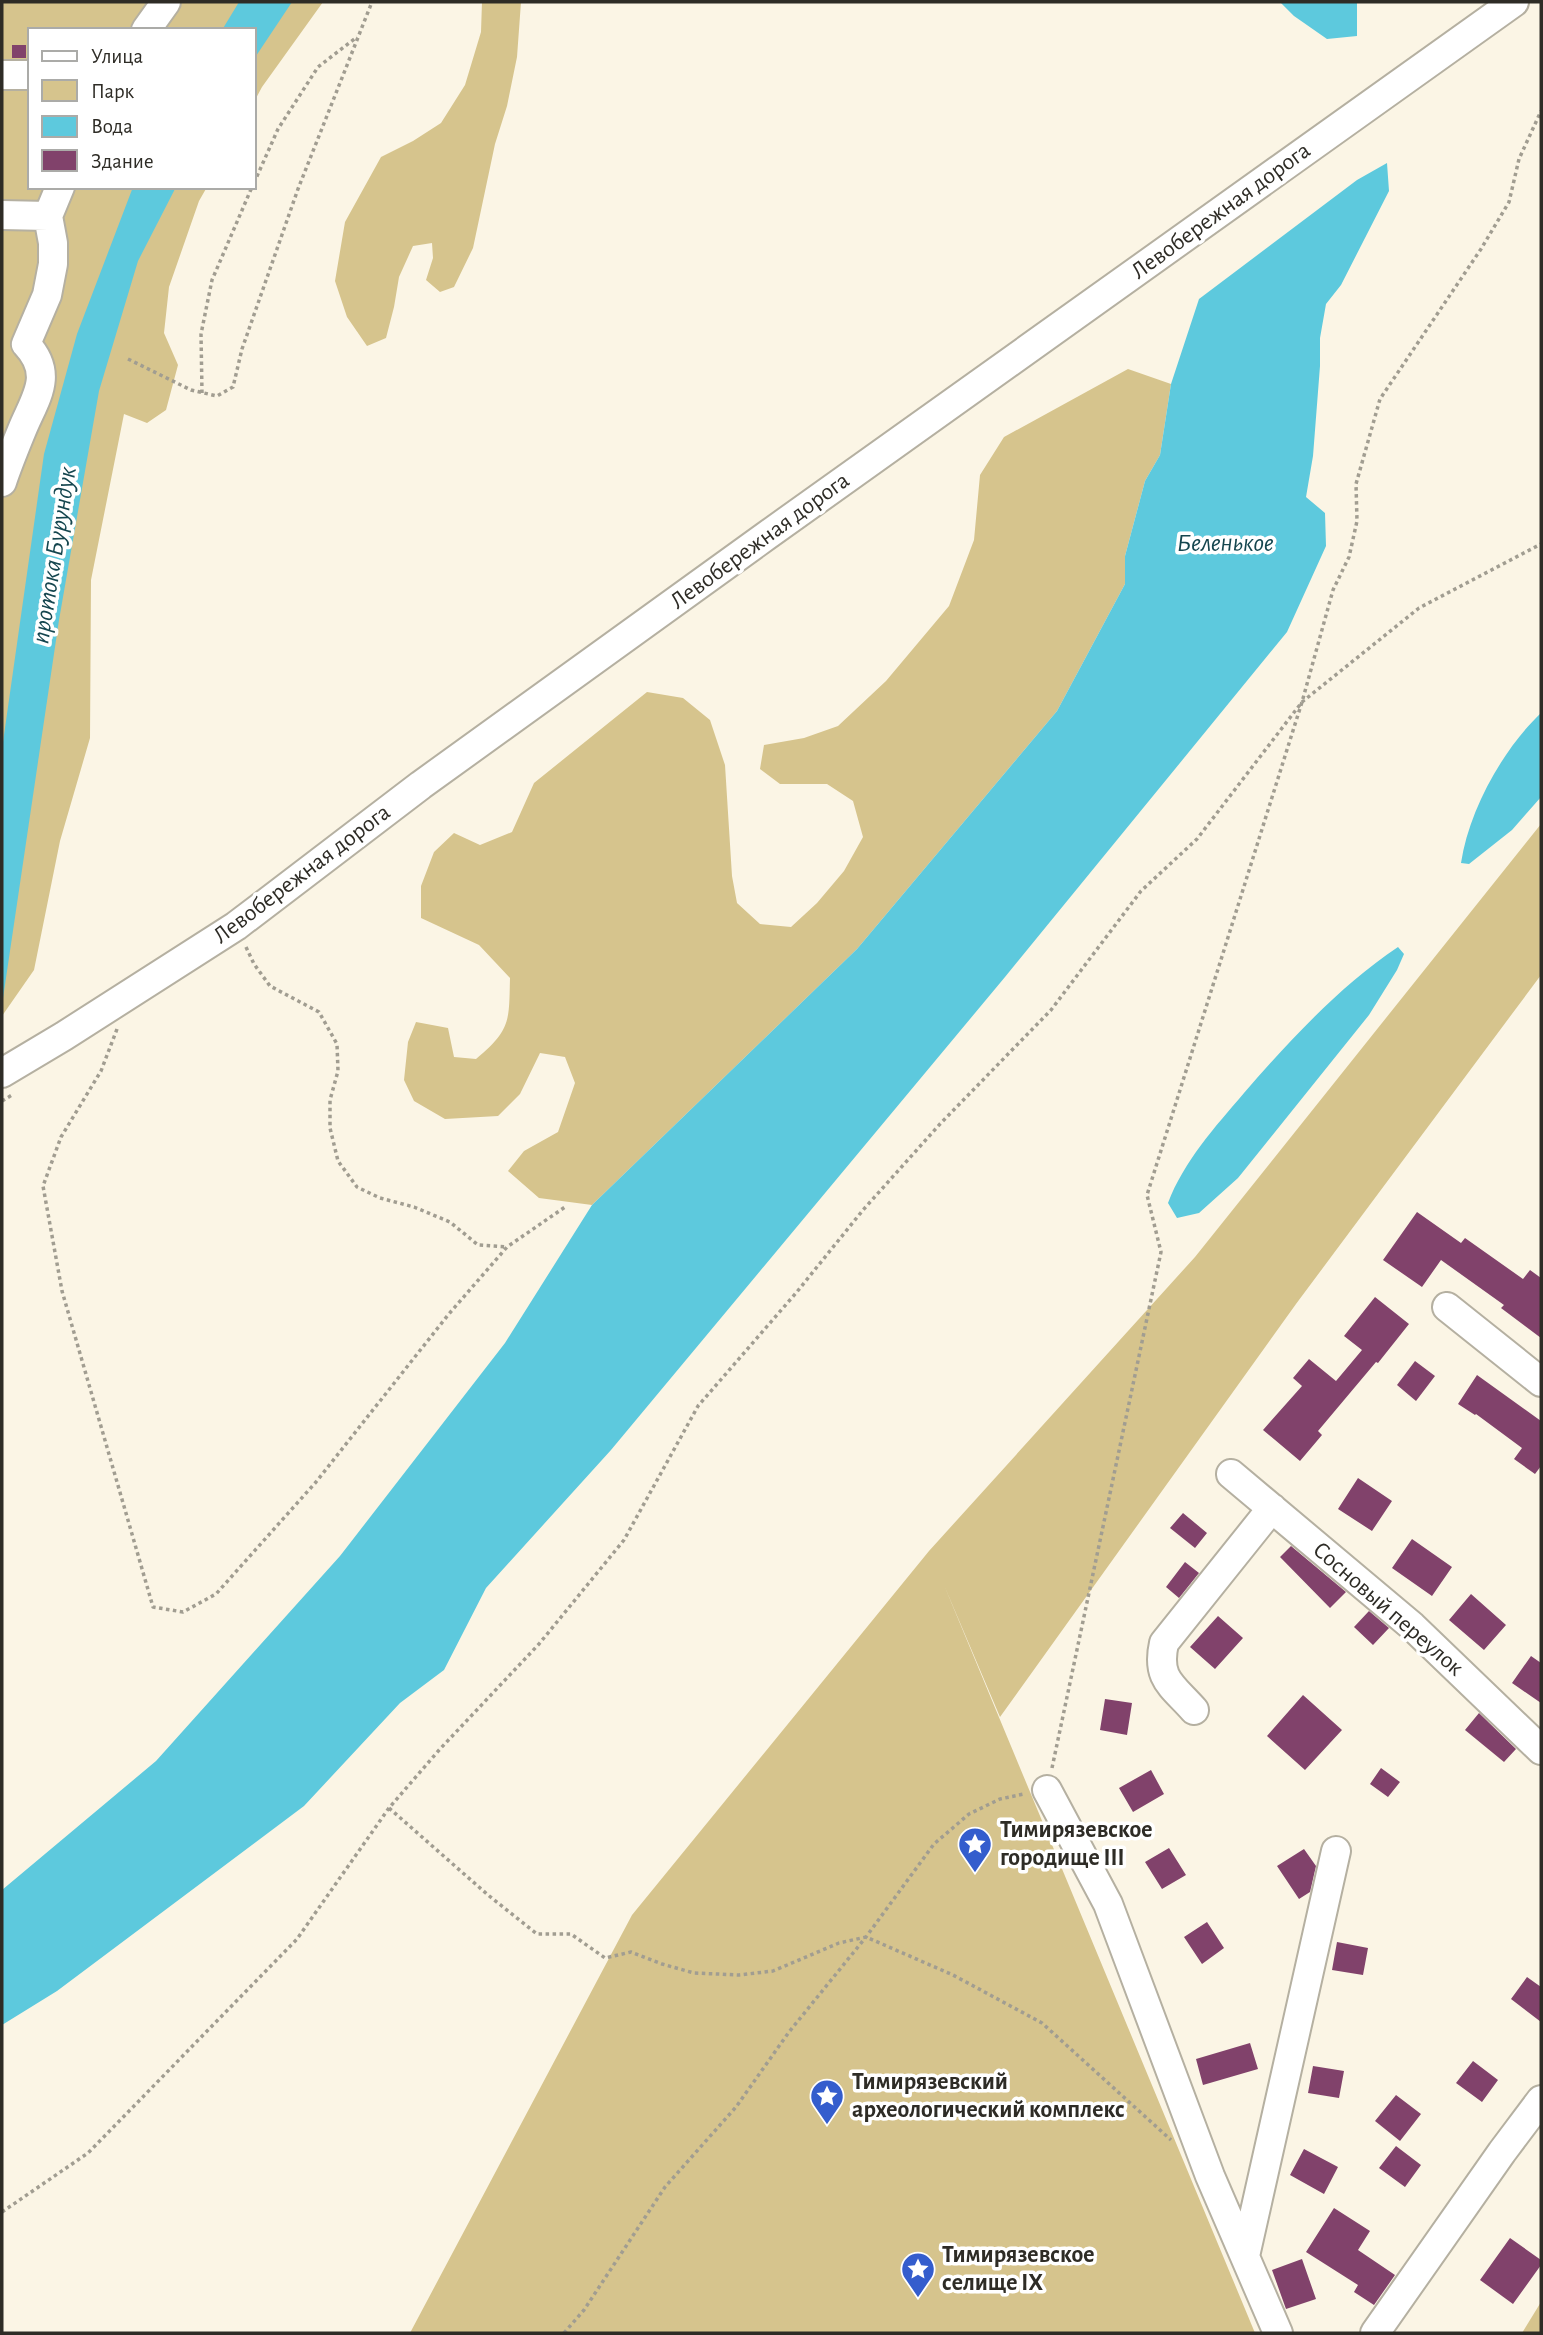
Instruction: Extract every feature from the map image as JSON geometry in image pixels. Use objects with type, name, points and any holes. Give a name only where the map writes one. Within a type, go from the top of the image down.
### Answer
[{"type":"street","points":[[147,28],[166,2]]},
{"type":"street","name":"Левобережная дорога","points":[[2,1073],[236,926],[421,785],[1514,2]]},
{"type":"street","points":[[2,75],[28,75]]},
{"type":"street","points":[[2,482],[38,396],[41,373],[37,355],[14,344],[47,295],[53,264],[53,243],[48,216],[59,189]]},
{"type":"street","points":[[2,215],[48,216]]},
{"type":"street","points":[[1447,1307],[1541,1382]]},
{"type":"street","name":"Сосновый переулок","points":[[1231,1474],[1412,1626],[1541,1749]]},
{"type":"street","points":[[1194,1710],[1163,1675],[1160,1659],[1164,1643],[1272,1508]]},
{"type":"street","points":[[1047,1790],[1108,1904],[1210,2176],[1278,2333]]},
{"type":"street","points":[[1245,2256],[1336,1851]]},
{"type":"street","points":[[1375,2333],[1541,2100]]},
{"type":"path","points":[[128,359],[202,393],[217,396],[233,387],[242,349],[290,214],[372,2]]},
{"type":"path","points":[[256,178],[278,129],[318,67],[359,35]]},
{"type":"path","points":[[564,2333],[584,2310],[665,2187],[736,2107],[789,2032],[866,1937],[934,1844],[969,1814],[1000,1799],[1047,1790],[1161,1252],[1147,1195],[1302,702],[1333,590],[1349,557],[1357,521],[1356,484],[1380,399],[1481,249],[1509,202],[1519,159],[1541,111]]},
{"type":"path","points":[[202,393],[201,334],[212,280],[251,189]]},
{"type":"path","points":[[2,2212],[88,2153],[297,1939],[389,1808],[440,1749],[539,1644],[624,1540],[698,1406],[796,1293],[863,1210],[940,1124],[1051,1010],[1141,891],[1197,839],[1302,702],[1419,608],[1541,544]]},
{"type":"path","points":[[236,926],[254,964],[270,986],[318,1012],[337,1044],[338,1071],[330,1100],[330,1128],[338,1161],[357,1187],[380,1198],[414,1207],[450,1222],[478,1245],[508,1247]]},
{"type":"path","points":[[130,995],[101,1071],[61,1137],[43,1186],[62,1291],[153,1606],[183,1612],[215,1594],[316,1482],[448,1315],[508,1247],[565,1207]]},
{"type":"path","points":[[389,1808],[537,1934],[571,1934],[605,1958],[631,1952],[694,1973],[739,1975],[773,1971],[839,1944],[866,1937],[953,1975],[1042,2023],[1172,2141]]},
{"type":"green space","points":[[2,2],[323,2],[256,98],[256,28],[28,28],[28,189],[206,189],[199,201],[169,287],[164,333],[178,365],[166,410],[147,423],[124,414],[91,580],[90,738],[60,841],[34,970],[2,1016]]},
{"type":"green space","points":[[482,2],[521,2],[517,57],[473,248],[454,287],[440,292],[426,280],[433,258],[432,243],[413,246],[399,277],[386,338],[367,346],[347,317],[335,281],[345,222],[381,157],[441,123],[465,85],[481,32]]},
{"type":"green space","points":[[1128,369],[1171,384],[1160,455],[1145,481],[1125,556],[1125,584],[1057,711],[857,949],[592,1205],[539,1198],[508,1171],[524,1151],[558,1132],[575,1083],[565,1057],[540,1053],[520,1094],[498,1116],[445,1119],[414,1101],[404,1080],[408,1042],[416,1022],[448,1028],[454,1057],[476,1059],[502,1032],[509,1005],[510,978],[479,945],[421,918],[421,886],[434,852],[454,833],[480,845],[512,832],[534,783],[647,692],[683,698],[710,720],[725,765],[732,876],[737,903],[760,924],[791,927],[817,903],[844,871],[863,837],[853,801],[827,784],[780,784],[760,769],[764,745],[804,738],[838,726],[886,681],[949,606],[974,540],[980,475],[1004,437]]},
{"type":"green space","points":[[1541,824],[1541,975],[1296,1304],[1000,1717],[944,1585],[1255,2333],[410,2333],[632,1915],[929,1551],[1195,1257]]},
{"type":"green space","points":[[1541,2302],[1541,2333],[1522,2333]]},
{"type":"water","points":[[239,2],[292,2],[256,56],[256,28],[223,28]]},
{"type":"water","points":[[1280,2],[1357,2],[1357,36],[1327,39],[1294,16]]},
{"type":"water","name":"Беленькое","points":[[1387,163],[1389,191],[1341,285],[1326,304],[1320,338],[1313,456],[1306,497],[1325,513],[1326,546],[1287,632],[1005,977],[611,1450],[486,1588],[444,1670],[400,1703],[304,1806],[57,1991],[2,2025],[2,1890],[156,1761],[340,1556],[505,1343],[592,1205],[857,949],[1057,711],[1125,584],[1125,556],[1145,481],[1160,455],[1171,384],[1199,299],[1357,180]]},
{"type":"water","name":"протока Бурундук","points":[[132,189],[175,189],[138,261],[99,391],[59,620],[2,1005],[2,749],[44,454],[77,334]]},
{"type":"water","points":[[1541,713],[1541,797],[1512,830],[1469,864],[1461,863],[1472,822],[1490,782],[1514,744]]},
{"type":"water","points":[[1398,947],[1404,954],[1369,1015],[1238,1178],[1199,1213],[1177,1218],[1168,1203],[1191,1159],[1211,1132],[1261,1073],[1316,1015],[1356,979]]},
{"type":"building","points":[[12,45],[26,45],[26,58],[12,58]]},
{"type":"building","points":[[1417,1212],[1461,1243],[1465,1238],[1523,1279],[1530,1270],[1541,1278],[1541,1338],[1501,1308],[1504,1305],[1441,1260],[1422,1287],[1383,1260]]},
{"type":"building","points":[[1375,1297],[1409,1324],[1318,1431],[1322,1435],[1300,1461],[1263,1430],[1302,1386],[1293,1378],[1309,1359],[1336,1381],[1362,1350],[1344,1336]]},
{"type":"building","points":[[1415,1361],[1435,1376],[1416,1401],[1397,1385]]},
{"type":"building","points":[[1477,1375],[1541,1421],[1541,1466],[1535,1474],[1514,1459],[1522,1448],[1458,1404]]},
{"type":"building","points":[[1358,1478],[1392,1501],[1372,1531],[1338,1509]]},
{"type":"building","points":[[1183,1513],[1207,1533],[1195,1548],[1170,1528]]},
{"type":"building","points":[[1412,1539],[1452,1567],[1432,1596],[1392,1568]]},
{"type":"building","points":[[1291,1546],[1346,1592],[1330,1608],[1280,1557]]},
{"type":"building","points":[[1185,1562],[1199,1573],[1179,1598],[1166,1587]]},
{"type":"building","points":[[1471,1594],[1506,1625],[1484,1650],[1449,1620]]},
{"type":"building","points":[[1369,1611],[1389,1628],[1373,1645],[1354,1627]]},
{"type":"building","points":[[1218,1616],[1243,1638],[1215,1669],[1190,1647]]},
{"type":"building","points":[[1531,1656],[1541,1663],[1541,1703],[1512,1683]]},
{"type":"building","points":[[1303,1695],[1342,1730],[1305,1770],[1267,1736]]},
{"type":"building","points":[[1105,1699],[1132,1703],[1127,1735],[1100,1730]]},
{"type":"building","points":[[1479,1713],[1516,1749],[1504,1762],[1465,1730]]},
{"type":"building","points":[[1381,1768],[1400,1782],[1388,1797],[1370,1784]]},
{"type":"building","points":[[1151,1770],[1164,1794],[1133,1812],[1119,1788]]},
{"type":"building","points":[[1169,1848],[1186,1875],[1162,1889],[1145,1862]]},
{"type":"building","points":[[1304,1849],[1316,1866],[1310,1892],[1299,1899],[1277,1866]]},
{"type":"building","points":[[1207,1922],[1224,1948],[1202,1964],[1184,1937]]},
{"type":"building","points":[[1337,1942],[1368,1948],[1363,1975],[1332,1970]]},
{"type":"building","points":[[1527,1977],[1541,1987],[1541,2022],[1511,1999]]},
{"type":"building","points":[[1250,2043],[1258,2069],[1203,2085],[1196,2059]]},
{"type":"building","points":[[1473,2061],[1498,2080],[1482,2102],[1456,2083]]},
{"type":"building","points":[[1313,2066],[1344,2071],[1339,2098],[1308,2093]]},
{"type":"building","points":[[1396,2095],[1421,2114],[1400,2141],[1375,2121]]},
{"type":"building","points":[[1396,2146],[1421,2165],[1405,2187],[1379,2168]]},
{"type":"building","points":[[1304,2149],[1338,2167],[1324,2194],[1290,2175]]},
{"type":"building","points":[[1334,2208],[1370,2231],[1358,2250],[1395,2275],[1374,2305],[1354,2292],[1358,2285],[1306,2252]]},
{"type":"building","points":[[1510,2238],[1541,2260],[1541,2265],[1513,2304],[1480,2280]]},
{"type":"building","points":[[1302,2259],[1316,2299],[1286,2309],[1272,2270]]},
{"type":"place","name":"Тимирязевское городище III","points":[[975,1874]]},
{"type":"place","name":"Тимирязевский археологический комплекс","points":[[827,2126]]},
{"type":"place","name":"Тимирязевское селище IX","points":[[918,2299]]}]
